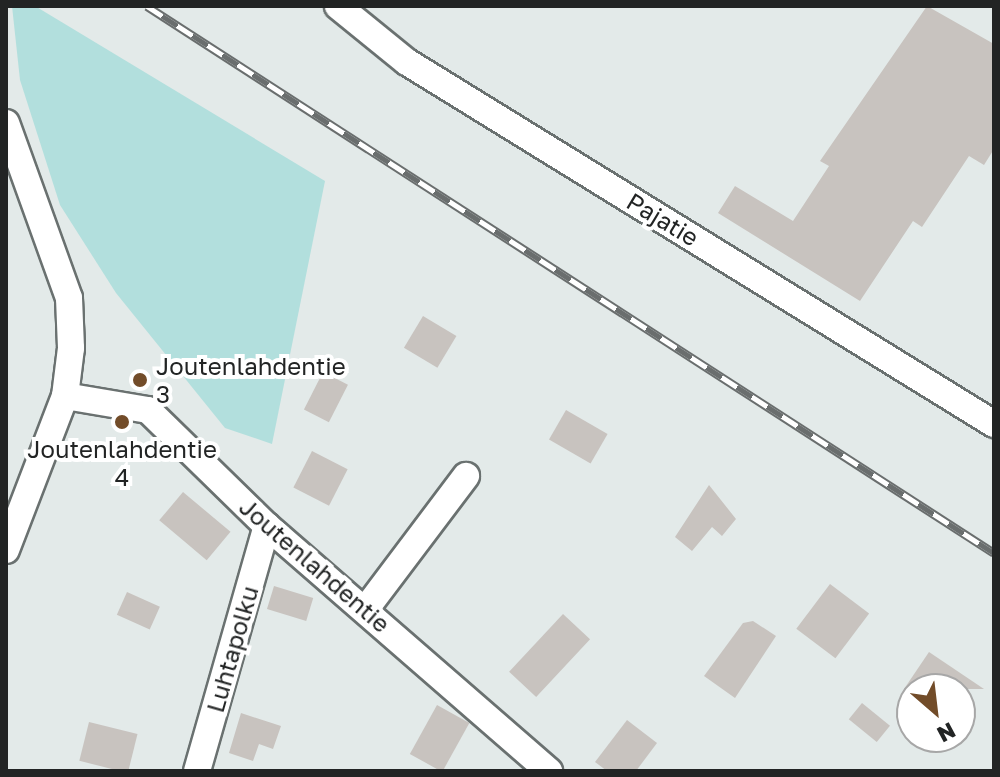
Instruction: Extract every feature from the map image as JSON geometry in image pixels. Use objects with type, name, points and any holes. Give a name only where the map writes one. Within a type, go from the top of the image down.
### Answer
[{"type":"street","name":"Pajatie","points":[[338,6],[407,62],[994,424]]},
{"type":"street","points":[[6,123],[69,298],[65,396],[6,550]]},
{"type":"street","name":"Joutenlahdentie","points":[[65,396],[148,410],[267,526],[549,771]]},
{"type":"street","points":[[365,610],[466,476]]},
{"type":"street","name":"Luhtapolku","points":[[197,771],[267,526]]},
{"type":"shaded area","points":[[12,6],[35,6],[325,181],[272,444],[225,428],[116,293],[60,205],[20,80]]},
{"type":"building","points":[[927,6],[994,44],[994,149],[984,165],[969,156],[922,227],[913,221],[860,301],[718,213],[735,186],[793,221],[829,166],[820,161]]},
{"type":"building","points":[[423,316],[456,336],[437,368],[404,348]]},
{"type":"building","points":[[323,372],[348,385],[329,422],[304,409]]},
{"type":"building","points":[[566,410],[608,434],[591,463],[549,439]]},
{"type":"building","points":[[312,451],[348,469],[329,506],[293,488]]},
{"type":"building","points":[[709,485],[736,519],[722,536],[712,527],[692,551],[675,537]]},
{"type":"building","points":[[183,492],[230,532],[207,560],[159,520]]},
{"type":"building","points":[[830,584],[869,613],[835,658],[796,629]]},
{"type":"building","points":[[274,586],[313,598],[306,621],[267,609]]},
{"type":"building","points":[[127,592],[160,607],[150,629],[117,615]]},
{"type":"building","points":[[563,614],[590,639],[536,697],[509,672]]},
{"type":"building","points":[[753,621],[776,636],[735,698],[704,676],[743,623]]},
{"type":"building","points":[[929,652],[960,673],[915,673]]},
{"type":"building","points":[[862,703],[890,726],[877,742],[849,719]]},
{"type":"building","points":[[437,705],[469,723],[443,771],[410,754]]},
{"type":"building","points":[[241,713],[281,726],[273,749],[259,744],[253,761],[229,753]]},
{"type":"building","points":[[627,720],[657,743],[636,771],[607,771],[595,762]]},
{"type":"building","points":[[89,722],[138,734],[128,771],[79,761]]},
{"type":"railway","points":[[147,6],[994,553]]},
{"type":"place","name":"Joutenlahdentie 3","points":[[140,380]]},
{"type":"place","name":"Joutenlahdentie 4","points":[[122,422]]}]
